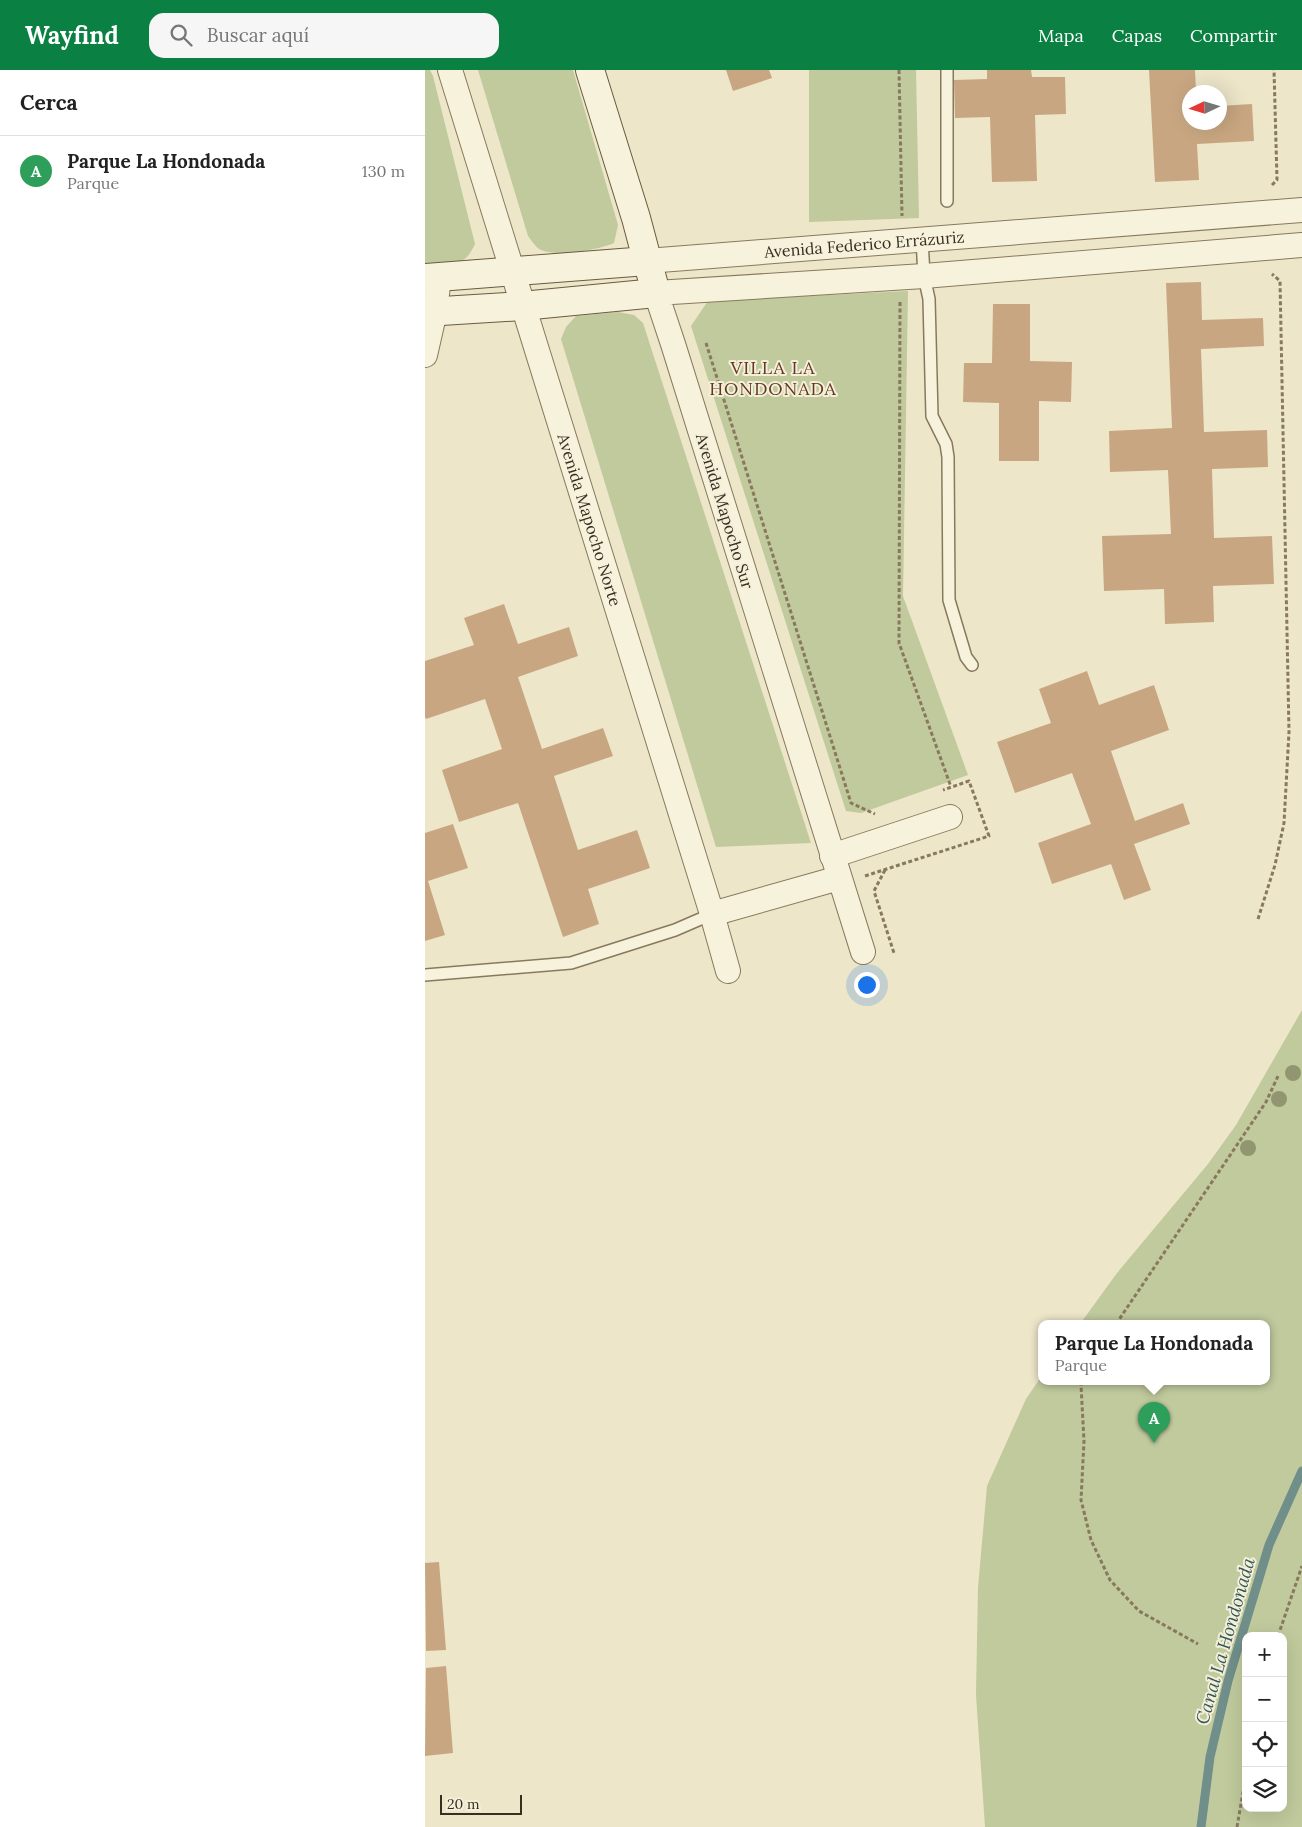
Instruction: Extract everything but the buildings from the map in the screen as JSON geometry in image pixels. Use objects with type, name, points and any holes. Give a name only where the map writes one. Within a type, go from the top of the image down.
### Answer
[{"type":"street","name":"Avenida Mapocho Norte","points":[[450,70],[712,914],[728,971]]},
{"type":"street","name":"Avenida Mapocho Sur","points":[[590,70],[655,293],[673,344],[863,952]]},
{"type":"street","name":"Avenida Federico Errázuriz","points":[[432,278],[1302,210]]},
{"type":"street","points":[[430,311],[522,306],[655,293],[926,285],[1302,245]]},
{"type":"street","points":[[425,355],[432,278]]},
{"type":"street","points":[[712,914],[837,873],[950,817]]},
{"type":"lane","points":[[947,70],[947,201]]},
{"type":"lane","points":[[922,239],[932,416],[946,444],[948,457],[949,600],[966,657],[973,665]]},
{"type":"lane","points":[[425,975],[571,963],[675,930],[712,914]]},
{"type":"path","points":[[899,70],[902,217]]},
{"type":"path","points":[[1258,919],[1275,865],[1284,823],[1289,732],[1280,282],[1268,271]]},
{"type":"path","points":[[926,285],[900,296],[899,644],[951,787]]},
{"type":"path","points":[[706,342],[851,803],[876,814],[884,811]]},
{"type":"path","points":[[837,873],[886,870],[989,836],[969,781],[935,793]]},
{"type":"path","points":[[886,870],[874,891],[894,953]]},
{"type":"path","points":[[1119,1320],[1266,1102],[1279,1074]]},
{"type":"path","points":[[1081,1385],[1084,1441],[1081,1500],[1091,1540],[1110,1580],[1139,1610],[1198,1644]]},
{"type":"path","points":[[1279,1632],[1302,1566]]},
{"type":"path","points":[[1237,1827],[1242,1798]]},
{"type":"green space","points":[[425,70],[430,70],[433,76],[475,244],[466,258],[449,264],[425,264]]},
{"type":"green space","points":[[478,70],[573,70],[618,225],[614,243],[587,250],[555,253],[539,249],[533,243],[528,236]]},
{"type":"green space","points":[[809,70],[916,70],[919,218],[809,222]]},
{"type":"green space","points":[[908,291],[903,596],[968,775],[861,813],[846,811],[691,326],[708,301]]},
{"type":"green space","points":[[618,312],[634,315],[643,323],[811,843],[716,847],[561,339],[566,327],[576,316]]},
{"type":"green space","points":[[1302,1010],[1302,1827],[985,1827],[976,1695],[978,1588],[987,1486],[1026,1399],[1038,1381],[1038,1385],[1270,1385],[1270,1320],[1083,1320],[1117,1273],[1208,1164],[1236,1125]]},
{"type":"waterway","name":"Canal La Hondonada","points":[[1201,1827],[1210,1757],[1228,1681],[1269,1545],[1302,1471]]},
{"type":"place","name":"Parque La Hondonada","points":[[1154,1443]]},
{"type":"district","name":"VILLA LA HONDONADA","points":[[773,377]]}]
